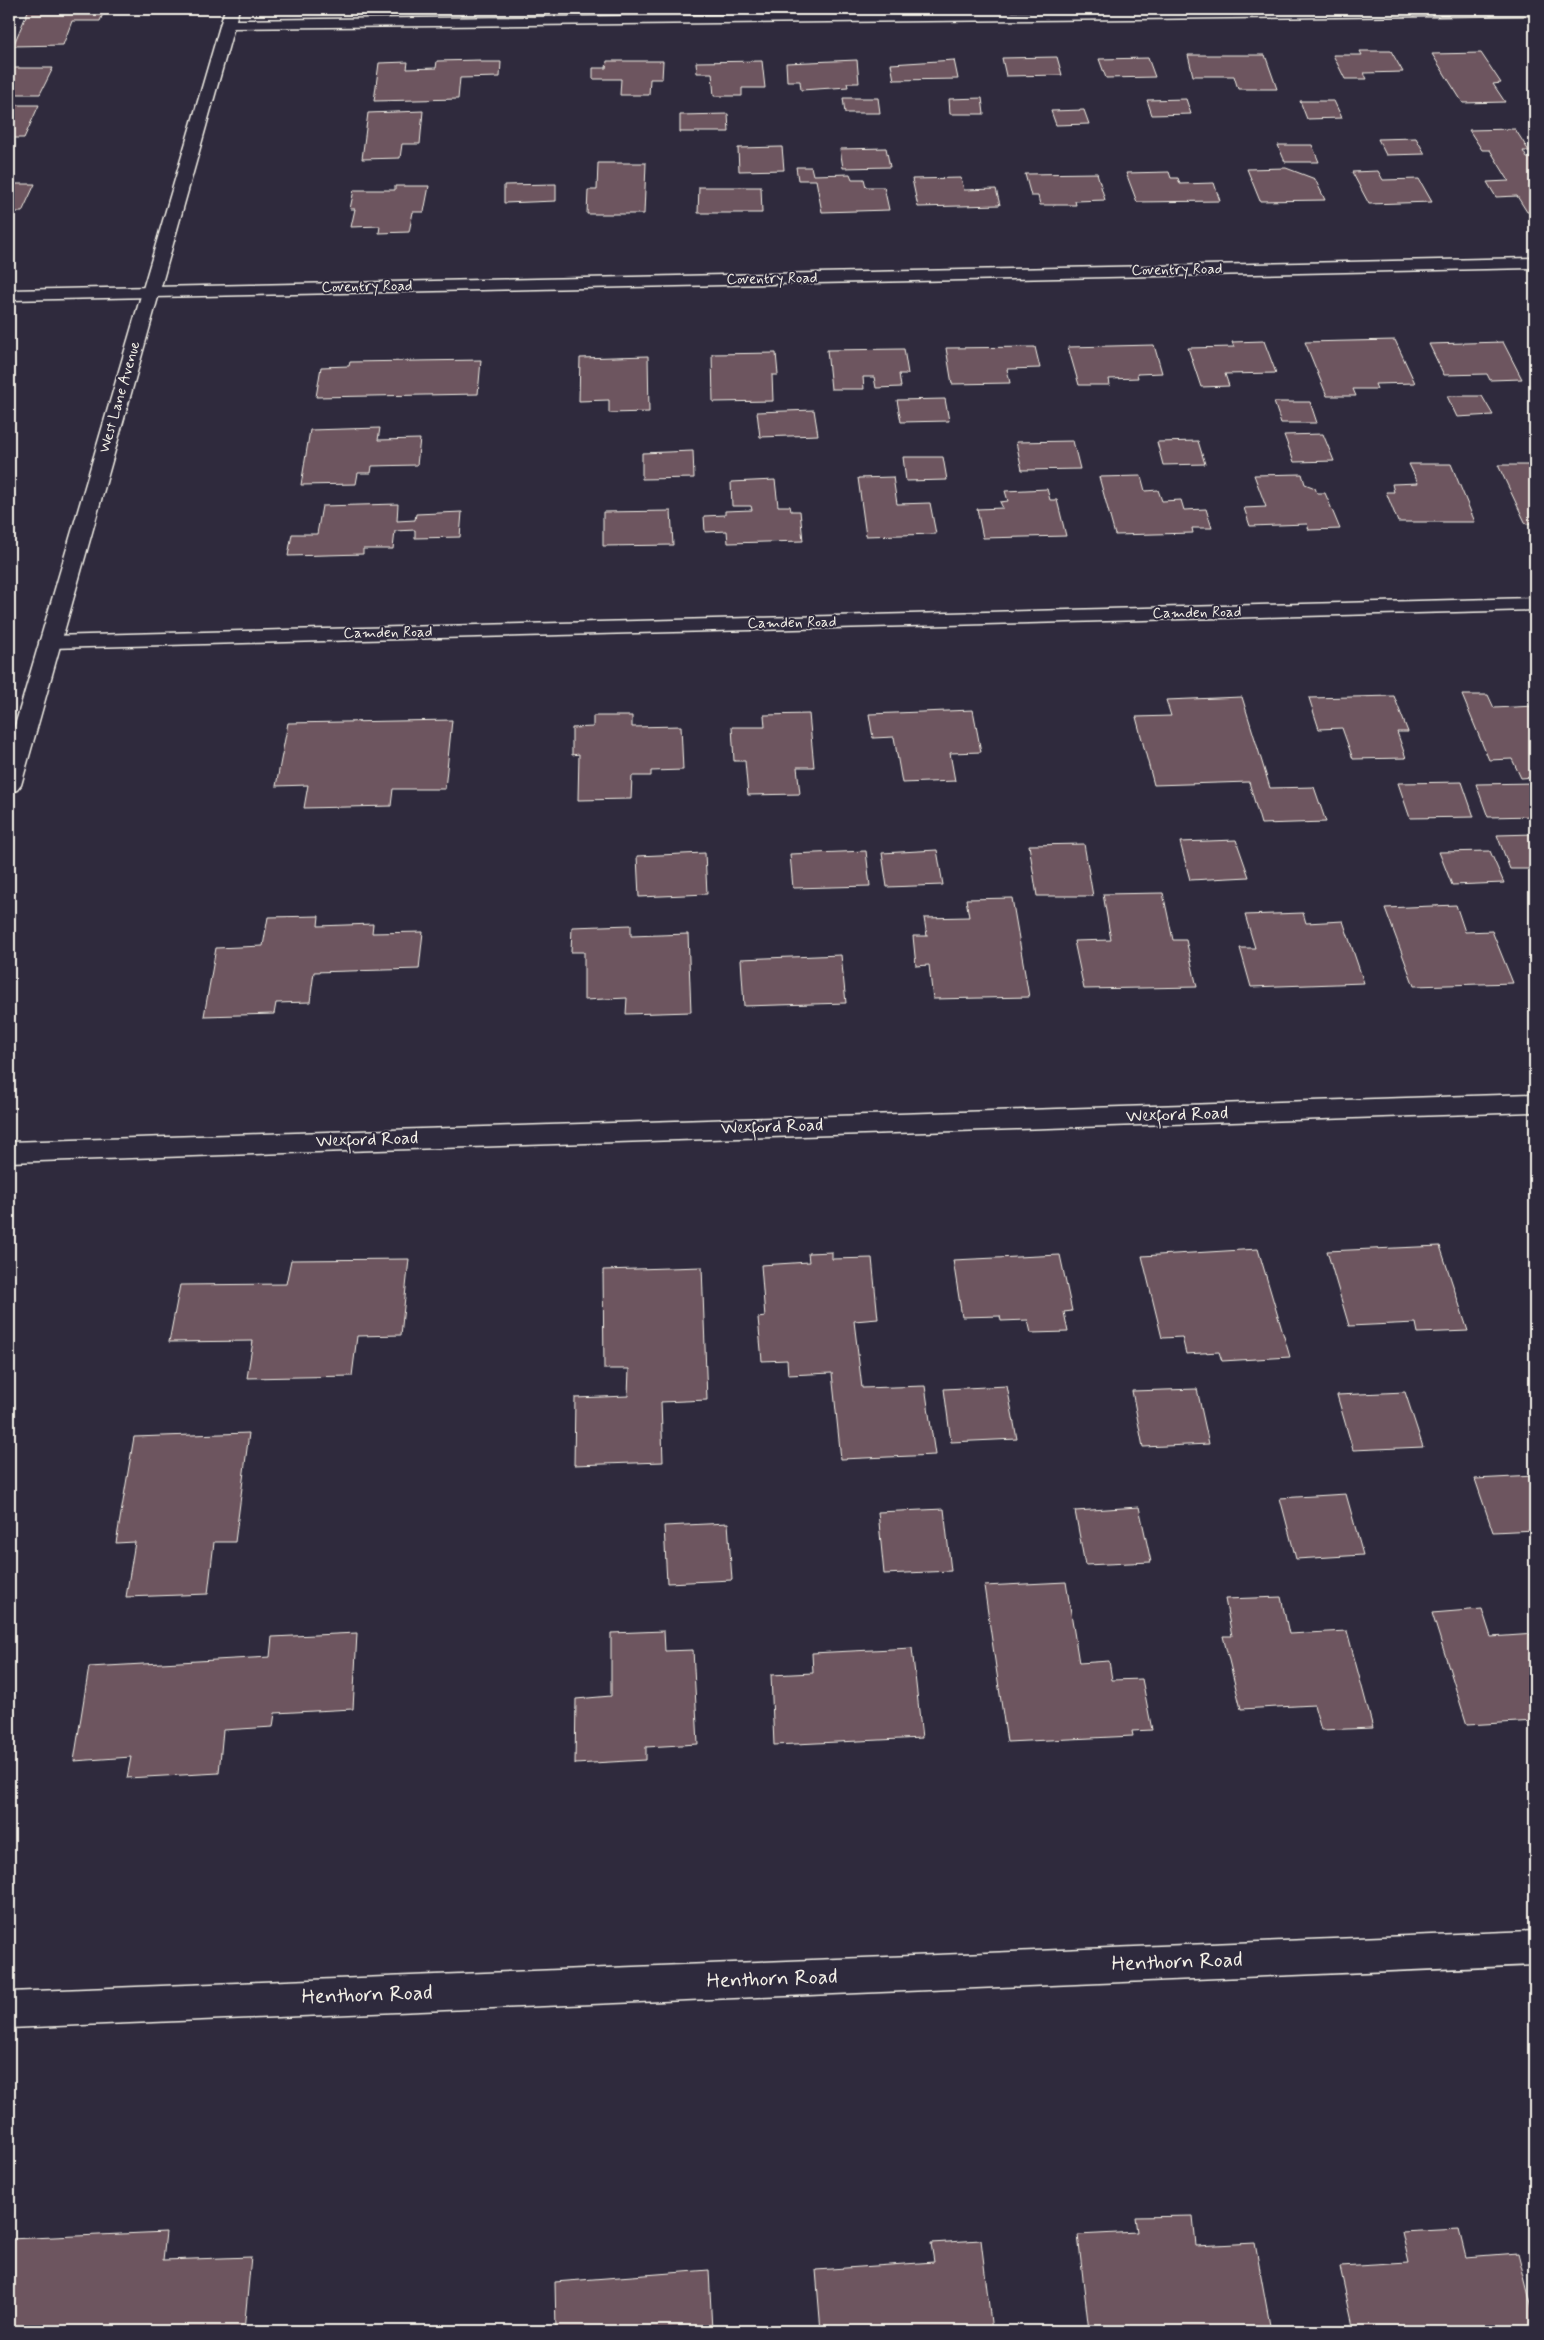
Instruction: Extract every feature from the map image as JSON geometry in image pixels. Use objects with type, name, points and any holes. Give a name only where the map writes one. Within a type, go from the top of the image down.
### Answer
[{"type":"street","points":[[230,16],[1528,10],[1535,26]]},
{"type":"street","name":"West Lane Avenue","points":[[9,785],[230,16]]},
{"type":"street","name":"Coventry Road","points":[[9,295],[1535,263]]},
{"type":"street","name":"Camden Road","points":[[50,642],[1535,604]]},
{"type":"street","name":"Wexford Road","points":[[9,1152],[1535,1103]]},
{"type":"street","name":"Henthorn Road","points":[[9,2010],[1535,1948]]},
{"type":"building","points":[[29,9],[105,9],[100,21],[72,21],[63,45],[13,46]]},
{"type":"building","points":[[1360,51],[1391,51],[1403,72],[1364,73],[1367,79],[1345,79],[1333,55],[1362,55]]},
{"type":"building","points":[[1481,53],[1501,83],[1493,84],[1505,102],[1463,103],[1432,54]]},
{"type":"building","points":[[1188,55],[1265,55],[1277,89],[1238,89],[1234,76],[1193,76]]},
{"type":"building","points":[[1057,57],[1062,75],[1006,76],[1002,58]]},
{"type":"building","points":[[1148,58],[1155,77],[1106,78],[1099,59]]},
{"type":"building","points":[[480,60],[480,62],[501,62],[500,77],[460,78],[458,99],[374,101],[379,63],[408,62],[407,69],[436,68],[437,61]]},
{"type":"building","points":[[857,60],[859,83],[847,83],[848,87],[801,90],[800,81],[787,81],[786,63]]},
{"type":"building","points":[[954,60],[958,79],[894,80],[891,64]]},
{"type":"building","points":[[607,61],[663,61],[662,79],[650,79],[649,95],[620,95],[621,79],[593,79],[593,68],[606,68]]},
{"type":"building","points":[[762,61],[765,88],[742,88],[742,96],[714,96],[712,73],[697,73],[696,62]]},
{"type":"building","points":[[9,68],[53,68],[40,94],[9,94]]},
{"type":"building","points":[[843,98],[878,98],[880,113],[845,113]]},
{"type":"building","points":[[982,98],[984,114],[950,114],[949,99]]},
{"type":"building","points":[[1186,99],[1191,114],[1152,115],[1147,100]]},
{"type":"building","points":[[1300,101],[1334,101],[1342,118],[1307,119]]},
{"type":"building","points":[[9,105],[39,105],[24,138],[9,138]]},
{"type":"building","points":[[1084,110],[1089,124],[1056,125],[1051,111]]},
{"type":"building","points":[[423,111],[420,144],[402,144],[400,158],[362,159],[368,113]]},
{"type":"building","points":[[728,114],[729,132],[680,132],[680,115]]},
{"type":"building","points":[[1515,129],[1529,151],[1523,151],[1527,158],[1535,158],[1535,212],[1527,212],[1517,196],[1496,197],[1487,182],[1509,181],[1490,150],[1482,150],[1469,130]]},
{"type":"building","points":[[1416,138],[1425,154],[1386,155],[1378,139]]},
{"type":"building","points":[[1278,145],[1312,145],[1319,162],[1285,162]]},
{"type":"building","points":[[782,147],[784,170],[739,171],[738,148]]},
{"type":"building","points":[[886,148],[890,167],[843,168],[840,149]]},
{"type":"building","points":[[598,163],[646,163],[644,214],[587,214],[588,190],[597,190]]},
{"type":"building","points":[[796,167],[811,167],[813,175],[850,174],[852,179],[864,179],[866,187],[884,187],[889,210],[822,212],[816,180],[798,180]]},
{"type":"building","points":[[1286,168],[1315,179],[1325,200],[1260,201],[1247,169]]},
{"type":"building","points":[[1378,171],[1383,180],[1419,179],[1432,202],[1369,204],[1352,172]]},
{"type":"building","points":[[1169,172],[1171,178],[1178,178],[1180,184],[1214,183],[1220,201],[1137,202],[1126,173]]},
{"type":"building","points":[[1097,173],[1105,200],[1075,201],[1076,205],[1040,205],[1038,196],[1031,196],[1025,174]]},
{"type":"building","points":[[961,178],[964,190],[996,189],[1000,205],[918,207],[912,179]]},
{"type":"building","points":[[9,184],[35,184],[22,212],[9,212]]},
{"type":"building","points":[[556,184],[556,201],[504,203],[504,185]]},
{"type":"building","points":[[395,186],[429,186],[424,212],[413,212],[409,232],[379,233],[380,226],[351,227],[355,209],[350,209],[354,190],[395,190]]},
{"type":"building","points":[[699,187],[761,187],[762,213],[698,213]]},
{"type":"building","points":[[1395,340],[1415,383],[1375,384],[1377,389],[1353,389],[1356,396],[1327,396],[1305,342]]},
{"type":"building","points":[[1264,341],[1276,373],[1225,374],[1229,386],[1201,387],[1188,348],[1234,347],[1232,342]]},
{"type":"building","points":[[1503,342],[1522,379],[1490,380],[1487,374],[1444,375],[1429,344]]},
{"type":"building","points":[[1154,345],[1162,373],[1137,374],[1138,378],[1109,379],[1110,385],[1079,385],[1068,347]]},
{"type":"building","points":[[1035,347],[1040,368],[1007,369],[1010,383],[952,384],[946,348]]},
{"type":"building","points":[[904,349],[908,374],[899,374],[901,387],[876,388],[874,377],[863,377],[864,389],[831,389],[827,350]]},
{"type":"building","points":[[776,353],[778,375],[772,375],[773,401],[713,402],[712,354]]},
{"type":"building","points":[[648,356],[649,412],[609,413],[609,400],[579,401],[580,358]]},
{"type":"building","points":[[481,360],[478,394],[316,397],[321,367],[349,366],[350,362]]},
{"type":"building","points":[[1447,396],[1482,396],[1493,415],[1457,417]]},
{"type":"building","points":[[945,399],[949,421],[901,422],[897,400]]},
{"type":"building","points":[[1274,402],[1310,402],[1317,423],[1281,423]]},
{"type":"building","points":[[814,410],[818,435],[760,437],[757,412]]},
{"type":"building","points":[[380,428],[378,440],[420,439],[417,465],[372,466],[371,473],[358,473],[356,484],[301,485],[310,430]]},
{"type":"building","points":[[1323,434],[1334,461],[1294,462],[1284,435]]},
{"type":"building","points":[[1073,441],[1080,469],[1022,470],[1016,442]]},
{"type":"building","points":[[1198,441],[1205,464],[1163,465],[1157,442]]},
{"type":"building","points":[[693,451],[694,478],[642,479],[642,453]]},
{"type":"building","points":[[903,457],[943,457],[947,480],[906,481]]},
{"type":"building","points":[[1409,464],[1451,464],[1475,522],[1398,522],[1386,492],[1394,492],[1392,484],[1418,483]]},
{"type":"building","points":[[1498,465],[1528,465],[1535,480],[1535,523],[1526,524]]},
{"type":"building","points":[[1302,474],[1305,484],[1315,488],[1317,493],[1325,493],[1340,529],[1309,530],[1307,524],[1250,526],[1244,508],[1266,507],[1254,475]]},
{"type":"building","points":[[1141,476],[1145,491],[1158,490],[1162,501],[1181,500],[1184,510],[1206,509],[1212,528],[1192,528],[1193,533],[1115,535],[1099,477]]},
{"type":"building","points":[[893,477],[897,504],[930,503],[936,534],[866,536],[858,478]]},
{"type":"building","points":[[775,480],[778,506],[790,506],[791,511],[800,511],[803,541],[728,543],[727,531],[705,532],[704,516],[725,515],[725,511],[752,510],[751,506],[732,506],[731,482]]},
{"type":"building","points":[[1047,489],[1050,500],[1057,500],[1066,536],[983,538],[977,509],[1003,508],[1000,502],[1008,501],[1005,491]]},
{"type":"building","points":[[398,504],[397,521],[415,520],[416,514],[462,512],[460,537],[415,538],[415,530],[395,531],[393,549],[363,549],[363,554],[288,556],[292,534],[317,534],[322,506]]},
{"type":"building","points":[[671,511],[673,545],[603,546],[603,512]]},
{"type":"building","points":[[1462,695],[1488,695],[1494,708],[1535,706],[1535,777],[1521,778],[1512,759],[1489,760]]},
{"type":"building","points":[[1394,696],[1408,732],[1397,732],[1406,758],[1353,759],[1342,728],[1319,729],[1309,698]]},
{"type":"building","points":[[1242,697],[1270,788],[1314,787],[1326,822],[1261,824],[1249,782],[1154,785],[1136,717],[1171,716],[1166,700]]},
{"type":"building","points":[[973,710],[981,752],[950,753],[955,781],[902,783],[894,737],[873,738],[869,714]]},
{"type":"building","points":[[809,714],[814,767],[797,767],[800,794],[748,795],[745,761],[734,761],[732,727],[765,727],[764,715]]},
{"type":"building","points":[[593,716],[632,716],[632,727],[681,726],[683,770],[651,771],[651,776],[632,776],[631,799],[578,800],[579,754],[572,755],[572,728],[593,727]]},
{"type":"building","points":[[452,720],[445,789],[393,789],[391,806],[304,808],[308,785],[276,786],[288,723]]},
{"type":"building","points":[[1462,782],[1474,817],[1410,818],[1398,783]]},
{"type":"building","points":[[1535,783],[1535,816],[1488,817],[1476,784]]},
{"type":"building","points":[[1535,834],[1535,869],[1510,869],[1497,835]]},
{"type":"building","points":[[1236,840],[1249,877],[1190,880],[1180,842]]},
{"type":"building","points":[[1084,844],[1093,896],[1037,896],[1029,845]]},
{"type":"building","points":[[937,850],[943,885],[887,887],[882,853]]},
{"type":"building","points":[[866,851],[870,886],[793,888],[790,854]]},
{"type":"building","points":[[1490,851],[1504,883],[1452,885],[1439,852]]},
{"type":"building","points":[[705,853],[707,894],[639,897],[637,856]]},
{"type":"building","points":[[1163,893],[1173,940],[1186,940],[1197,987],[1084,989],[1074,941],[1111,940],[1103,894]]},
{"type":"building","points":[[1012,898],[1029,997],[933,999],[929,965],[916,966],[913,936],[927,936],[924,918],[969,917],[966,899]]},
{"type":"building","points":[[1456,905],[1465,932],[1492,931],[1513,983],[1414,986],[1385,908]]},
{"type":"building","points":[[1303,913],[1306,923],[1343,921],[1364,983],[1251,987],[1240,948],[1255,948],[1245,915]]},
{"type":"building","points":[[319,916],[318,926],[373,924],[372,933],[423,932],[419,969],[314,972],[310,1002],[276,1003],[274,1014],[204,1016],[216,948],[263,946],[268,917]]},
{"type":"building","points":[[631,925],[631,936],[688,934],[691,1012],[626,1014],[627,998],[584,1000],[584,952],[571,952],[572,927]]},
{"type":"building","points":[[841,955],[846,1003],[744,1006],[741,959]]},
{"type":"building","points":[[1440,1246],[1468,1331],[1418,1333],[1416,1323],[1349,1326],[1327,1251]]},
{"type":"building","points":[[1258,1249],[1290,1357],[1222,1361],[1219,1352],[1186,1354],[1182,1337],[1162,1338],[1142,1256]]},
{"type":"building","points":[[832,1252],[832,1259],[872,1258],[878,1319],[854,1321],[862,1388],[925,1386],[935,1455],[841,1459],[832,1373],[788,1375],[787,1360],[762,1361],[758,1318],[765,1317],[761,1265],[809,1262],[808,1253]]},
{"type":"building","points":[[1060,1255],[1072,1311],[1064,1312],[1068,1332],[1031,1333],[1028,1320],[1001,1321],[1000,1316],[962,1317],[953,1260]]},
{"type":"building","points":[[409,1259],[401,1335],[357,1336],[352,1376],[247,1378],[253,1341],[169,1342],[180,1285],[286,1284],[291,1260]]},
{"type":"building","points":[[702,1267],[707,1400],[661,1402],[663,1462],[574,1465],[575,1398],[628,1396],[629,1369],[604,1369],[603,1270]]},
{"type":"building","points":[[1007,1386],[1017,1439],[951,1442],[944,1389]]},
{"type":"building","points":[[1197,1389],[1209,1444],[1143,1447],[1132,1391]]},
{"type":"building","points":[[1405,1392],[1423,1447],[1353,1450],[1337,1395]]},
{"type":"building","points":[[249,1433],[235,1542],[214,1542],[208,1594],[126,1597],[135,1542],[116,1543],[134,1437]]},
{"type":"building","points":[[1535,1476],[1535,1530],[1493,1532],[1475,1479]]},
{"type":"building","points":[[1346,1494],[1363,1555],[1296,1559],[1280,1498]]},
{"type":"building","points":[[1139,1507],[1151,1562],[1085,1565],[1075,1511]]},
{"type":"building","points":[[944,1509],[951,1571],[884,1574],[878,1512]]},
{"type":"building","points":[[728,1523],[732,1580],[667,1583],[664,1526]]},
{"type":"building","points":[[1066,1582],[1079,1663],[1109,1661],[1112,1680],[1142,1679],[1152,1730],[1132,1731],[1133,1736],[1007,1742],[984,1586]]},
{"type":"building","points":[[1281,1597],[1289,1634],[1347,1631],[1373,1728],[1321,1730],[1314,1705],[1241,1709],[1223,1636],[1232,1636],[1225,1599]]},
{"type":"building","points":[[1482,1609],[1491,1637],[1535,1634],[1535,1721],[1467,1725],[1432,1613]]},
{"type":"building","points":[[664,1631],[665,1651],[693,1650],[698,1744],[646,1747],[646,1760],[575,1764],[576,1699],[611,1696],[611,1633]]},
{"type":"building","points":[[357,1633],[353,1709],[275,1713],[273,1727],[223,1730],[219,1773],[127,1778],[131,1757],[74,1761],[89,1667],[270,1657],[272,1637]]},
{"type":"building","points":[[912,1648],[922,1738],[774,1745],[771,1675],[813,1673],[812,1653]]},
{"type":"building","points":[[1193,2216],[1196,2246],[1255,2243],[1271,2331],[1089,2331],[1078,2235],[1137,2232],[1135,2217]]},
{"type":"building","points":[[1459,2229],[1466,2257],[1518,2253],[1535,2320],[1535,2331],[1354,2331],[1340,2267],[1409,2263],[1402,2232]]},
{"type":"building","points":[[166,2232],[163,2260],[251,2257],[244,2331],[9,2331],[9,2239]]},
{"type":"building","points":[[981,2240],[992,2331],[821,2331],[816,2270],[934,2262],[931,2243]]},
{"type":"building","points":[[709,2270],[712,2331],[556,2331],[555,2282]]}]
